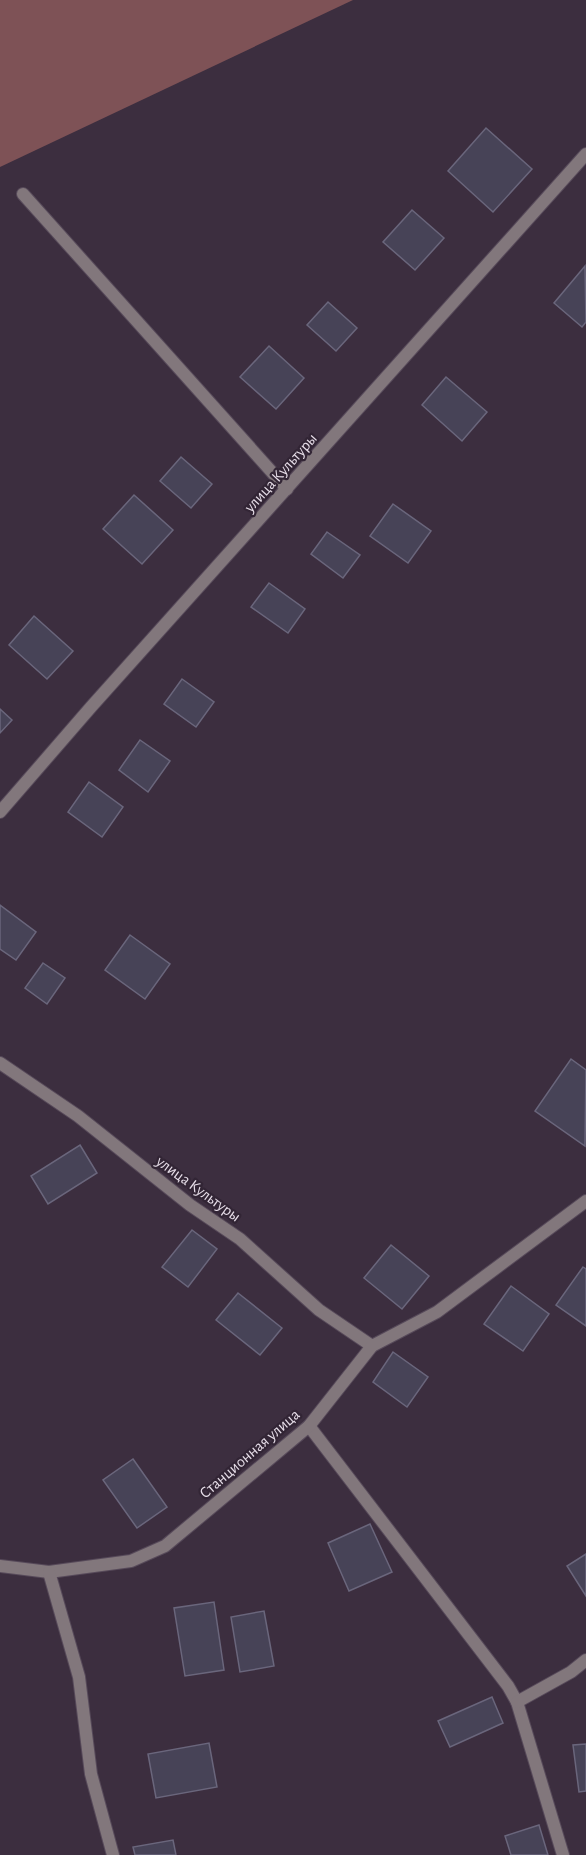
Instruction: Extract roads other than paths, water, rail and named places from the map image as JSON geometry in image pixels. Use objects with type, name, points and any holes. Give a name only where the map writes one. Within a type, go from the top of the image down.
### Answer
[{"type":"street","name":"улица Культуры","points":[[0,812],[91,707],[586,154]]},
{"type":"street","points":[[22,194],[287,489]]},
{"type":"street","name":"улица Культуры","points":[[0,1063],[78,1116],[190,1205],[240,1239],[319,1310],[372,1346]]},
{"type":"street","name":"Станционная улица","points":[[0,1566],[50,1572],[131,1561],[165,1546],[309,1426],[372,1346],[438,1312],[586,1201]]},
{"type":"street","points":[[309,1426],[481,1650],[517,1702],[563,1855]]},
{"type":"street","points":[[50,1572],[79,1677],[91,1774],[112,1855]]},
{"type":"street","points":[[517,1702],[571,1672],[586,1660]]}]
